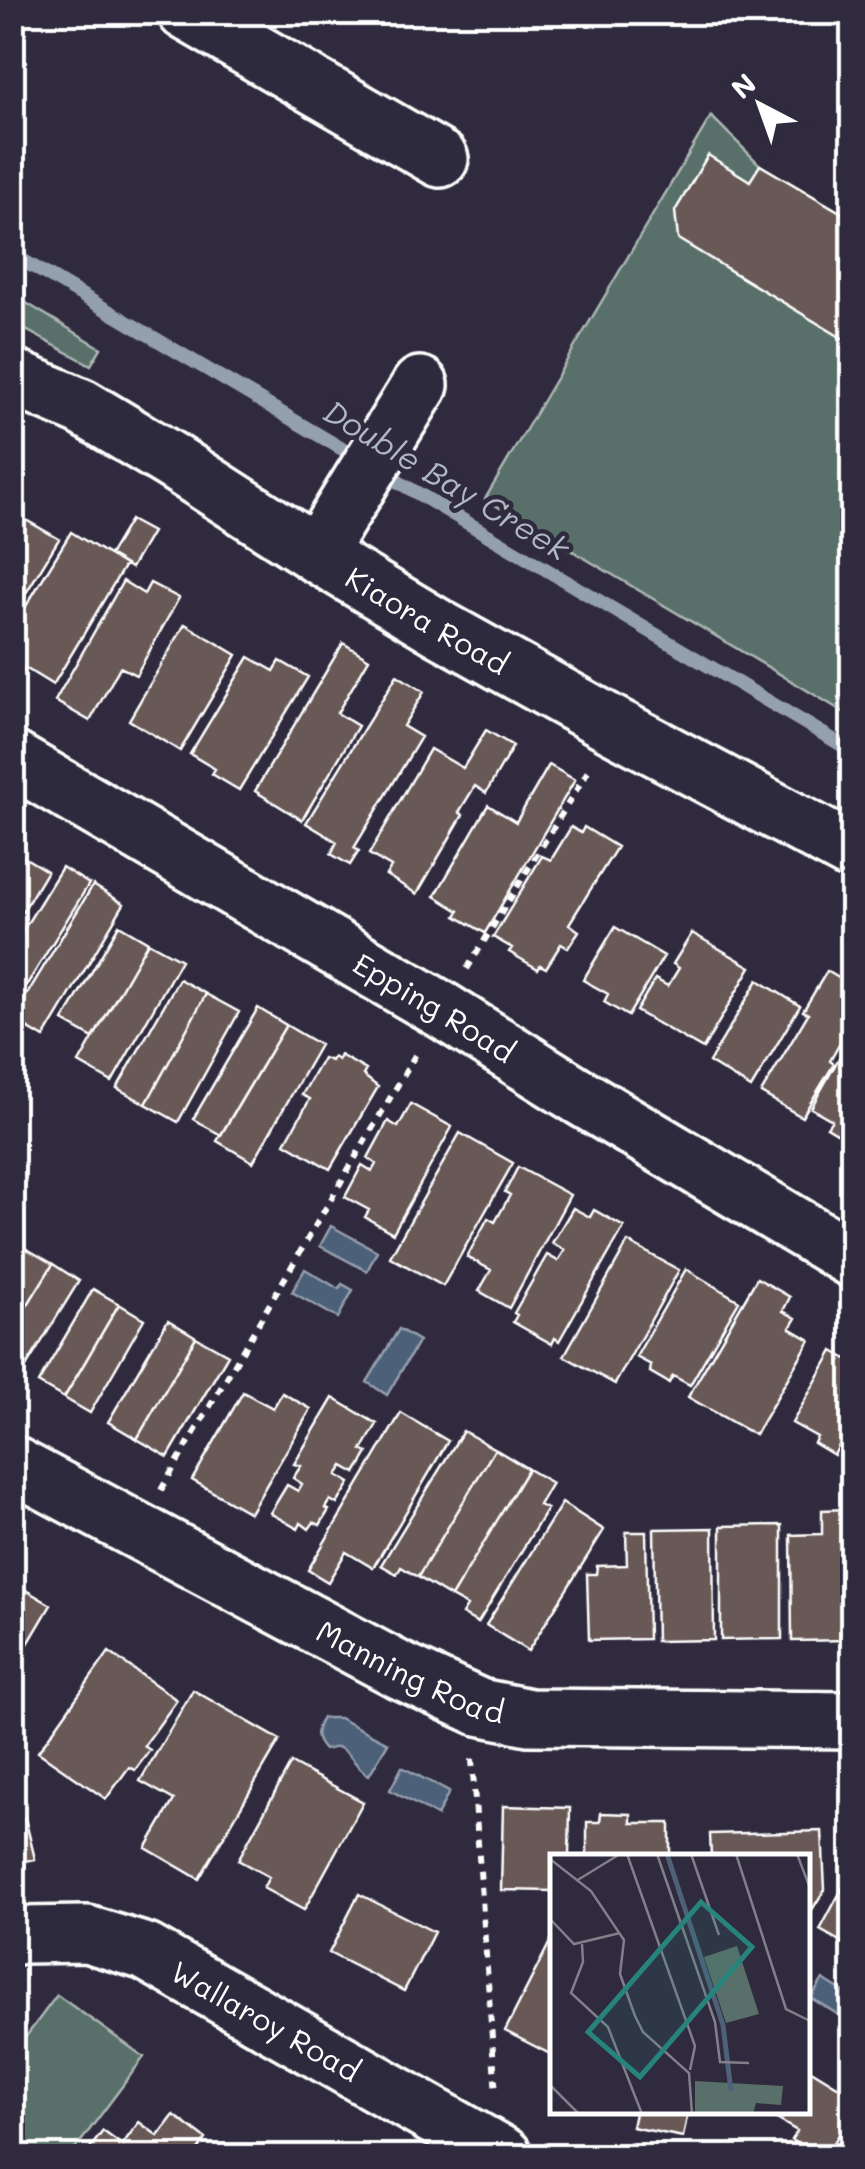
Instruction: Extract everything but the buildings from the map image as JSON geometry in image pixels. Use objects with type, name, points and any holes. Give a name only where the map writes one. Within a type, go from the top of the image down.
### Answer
[{"type":"street","points":[[186,12],[440,159]]},
{"type":"street","name":"Kiaora Road","points":[[12,377],[82,407],[439,628],[852,852]]},
{"type":"street","points":[[316,554],[420,384]]},
{"type":"street","name":"Epping Road","points":[[12,759],[442,1010],[852,1259]]},
{"type":"street","name":"Manning Road","points":[[12,1464],[398,1670],[479,1707],[529,1717],[852,1720]]},
{"type":"street","name":"Wallaroy Road","points":[[12,1937],[87,1934],[146,1952],[503,2156]]},
{"type":"path","points":[[158,1496],[442,1010],[615,726]]},
{"type":"path","points":[[472,1759],[503,2156]]},
{"type":"green space","points":[[711,116],[760,165],[852,219],[852,717],[485,499]]},
{"type":"green space","points":[[13,295],[101,348],[91,365],[13,323]]},
{"type":"green space","points":[[57,1995],[144,2057],[70,2156],[13,2156],[13,2054]]},
{"type":"water","points":[[331,1226],[377,1251],[367,1271],[320,1246]]},
{"type":"water","points":[[305,1269],[339,1289],[342,1284],[353,1290],[338,1318],[292,1292]]},
{"type":"water","points":[[399,1329],[419,1341],[387,1395],[367,1382]]},
{"type":"water","points":[[322,1718],[339,1718],[388,1743],[369,1775],[338,1747],[324,1750],[316,1735]]},
{"type":"water","points":[[402,1767],[449,1792],[437,1816],[390,1790]]},
{"type":"water","points":[[823,1979],[847,1994],[852,1993],[852,2023],[811,1998]]},
{"type":"waterway","name":"Double Bay Creek","points":[[12,254],[361,460]]},
{"type":"waterway","name":"Double Bay Creek","points":[[380,471],[852,751]]}]
